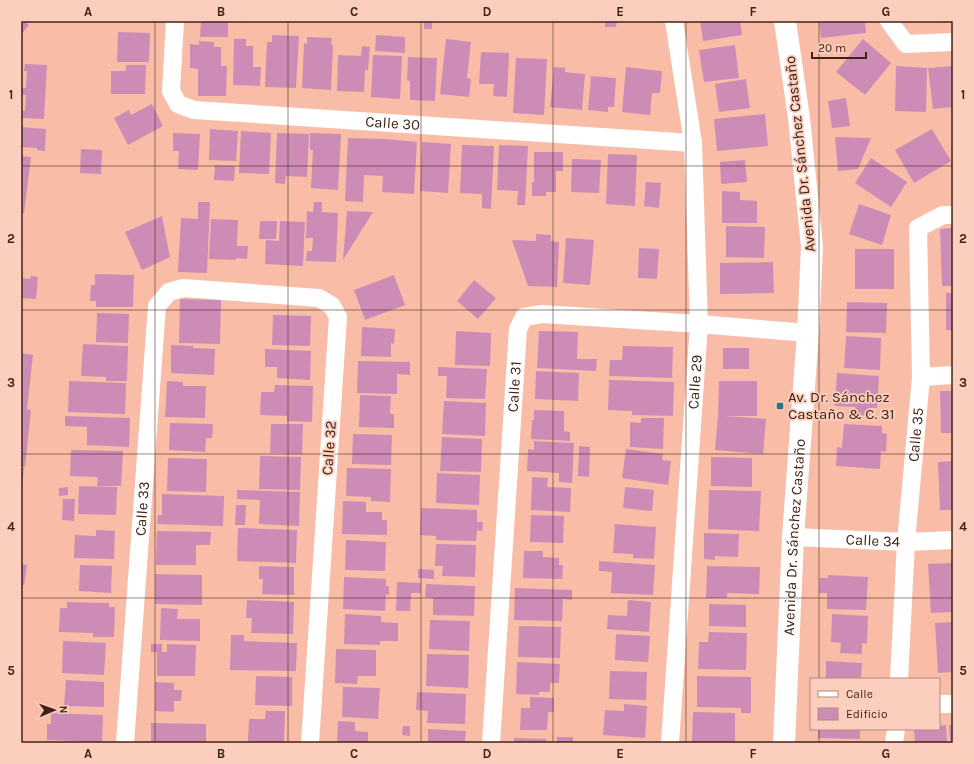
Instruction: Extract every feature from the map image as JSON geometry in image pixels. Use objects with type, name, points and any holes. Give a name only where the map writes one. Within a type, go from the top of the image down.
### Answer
[{"type":"street","name":"Calle 30","points":[[175,21],[171,91],[178,104],[194,110],[693,143]]},
{"type":"street","name":"Calle 29","points":[[670,743],[699,324],[693,143],[674,21]]},
{"type":"street","name":"Avenida Dr. Sánchez Castaño","points":[[784,743],[793,537],[808,333],[812,247],[799,118],[785,21]]},
{"type":"street","points":[[889,21],[906,44],[953,42]]},
{"type":"street","name":"Calle 35","points":[[899,678],[906,542],[921,377],[918,228],[943,215],[953,215]]},
{"type":"street","name":"Calle 33","points":[[125,743],[157,306],[169,292],[183,288]]},
{"type":"street","name":"Calle 32","points":[[183,288],[320,298],[332,306],[338,317],[310,743]]},
{"type":"street","name":"Calle 31","points":[[491,743],[518,329],[524,317],[542,314],[699,324],[808,333]]},
{"type":"street","points":[[921,377],[953,375]]},
{"type":"street","name":"Calle 34","points":[[793,537],[906,542],[953,540]]},
{"type":"street","points":[[940,704],[953,704]]},
{"type":"street","points":[[894,743],[896,730]]},
{"type":"building","points":[[21,21],[25,21],[29,25],[21,35]]},
{"type":"building","points":[[201,21],[228,21],[228,37],[200,37]]},
{"type":"building","points":[[424,21],[432,21],[432,29],[424,29]]},
{"type":"building","points":[[605,21],[617,21],[616,27],[605,27]]},
{"type":"building","points":[[700,21],[740,21],[742,35],[703,41]]},
{"type":"building","points":[[819,21],[865,21],[866,33],[821,38]]},
{"type":"building","points":[[118,32],[150,33],[149,62],[117,62]]},
{"type":"building","points":[[272,35],[299,36],[296,88],[265,87],[267,42],[272,42]]},
{"type":"building","points":[[376,35],[405,37],[405,53],[375,51]]},
{"type":"building","points":[[307,37],[332,38],[331,90],[302,88],[304,43],[307,44]]},
{"type":"building","points":[[234,39],[246,39],[246,46],[253,46],[253,67],[261,67],[260,86],[233,85]]},
{"type":"building","points":[[446,39],[471,42],[467,78],[471,79],[469,97],[440,94]]},
{"type":"building","points":[[863,39],[891,63],[865,95],[836,72]]},
{"type":"building","points":[[199,41],[214,42],[214,47],[221,47],[221,66],[227,66],[226,96],[198,96],[198,69],[190,68],[190,44],[199,45]]},
{"type":"building","points":[[735,45],[739,78],[704,82],[699,50]]},
{"type":"building","points":[[362,46],[370,47],[368,70],[365,70],[364,92],[337,91],[338,55],[361,56]]},
{"type":"building","points":[[481,52],[509,53],[507,97],[493,96],[494,84],[479,84]]},
{"type":"building","points":[[373,55],[402,56],[400,99],[371,97]]},
{"type":"building","points":[[408,57],[437,58],[435,101],[410,100],[410,81],[407,80]]},
{"type":"building","points":[[516,58],[547,59],[544,115],[513,113]]},
{"type":"building","points":[[25,64],[47,65],[44,119],[22,118],[23,111],[25,111],[26,95],[21,95],[21,88],[26,88],[27,71],[24,71]]},
{"type":"building","points":[[126,65],[146,65],[145,94],[111,94],[111,71],[126,71]]},
{"type":"building","points":[[896,66],[927,68],[926,112],[895,111]]},
{"type":"building","points":[[953,66],[953,107],[933,109],[928,68]]},
{"type":"building","points":[[554,67],[565,68],[565,72],[585,74],[582,110],[550,107]]},
{"type":"building","points":[[626,67],[662,71],[660,93],[652,93],[650,115],[622,112]]},
{"type":"building","points":[[591,76],[616,78],[614,107],[608,107],[608,112],[588,110]]},
{"type":"building","points":[[746,79],[750,108],[719,112],[715,84]]},
{"type":"building","points":[[846,98],[850,126],[832,128],[828,101]]},
{"type":"building","points":[[152,104],[163,126],[128,145],[114,118],[129,110],[131,115]]},
{"type":"building","points":[[765,114],[768,146],[717,151],[714,119]]},
{"type":"building","points":[[21,127],[46,129],[45,151],[37,150],[37,148],[21,147]]},
{"type":"building","points":[[210,129],[238,131],[236,161],[209,160]]},
{"type":"building","points":[[932,129],[951,161],[914,183],[895,150]]},
{"type":"building","points":[[241,131],[271,133],[269,174],[239,173]]},
{"type":"building","points":[[173,133],[200,134],[198,170],[178,169],[179,151],[173,151]]},
{"type":"building","points":[[277,133],[309,134],[307,177],[286,176],[285,184],[275,183]]},
{"type":"building","points":[[310,133],[341,134],[338,190],[311,188],[313,150],[310,150]]},
{"type":"building","points":[[835,137],[871,138],[858,169],[838,171]]},
{"type":"building","points":[[348,138],[385,139],[383,176],[364,175],[363,202],[345,201]]},
{"type":"building","points":[[385,139],[417,142],[414,194],[382,192]]},
{"type":"building","points":[[422,142],[451,144],[448,193],[420,191]]},
{"type":"building","points":[[462,145],[494,146],[491,209],[482,208],[482,194],[460,193]]},
{"type":"building","points":[[499,145],[528,146],[525,205],[517,205],[518,191],[497,190]]},
{"type":"building","points":[[81,149],[102,150],[101,174],[80,173]]},
{"type":"building","points":[[534,152],[563,152],[563,171],[556,171],[556,192],[546,192],[546,196],[532,196],[532,182],[534,182]]},
{"type":"building","points":[[608,154],[637,155],[635,206],[606,204]]},
{"type":"building","points":[[21,156],[31,157],[24,213],[21,213]]},
{"type":"building","points":[[871,158],[907,182],[891,207],[855,183]]},
{"type":"building","points":[[572,159],[601,160],[599,193],[571,192]]},
{"type":"building","points":[[745,160],[747,182],[721,184],[720,162]]},
{"type":"building","points":[[215,165],[235,166],[234,181],[214,180]]},
{"type":"building","points":[[646,182],[661,183],[659,208],[644,206]]},
{"type":"building","points":[[722,191],[740,192],[740,200],[757,201],[757,223],[722,223]]},
{"type":"building","points":[[198,202],[210,202],[207,273],[178,272],[181,218],[198,219]]},
{"type":"building","points":[[314,202],[322,202],[322,212],[338,213],[336,262],[306,261],[307,251],[312,251],[313,238],[306,238],[307,211],[313,212]]},
{"type":"building","points":[[859,204],[891,215],[882,245],[849,234]]},
{"type":"building","points":[[347,211],[373,212],[343,260]]},
{"type":"building","points":[[162,216],[170,257],[142,270],[125,232]]},
{"type":"building","points":[[211,219],[238,220],[237,246],[248,246],[247,259],[209,259]]},
{"type":"building","points":[[260,221],[277,221],[276,239],[259,239]]},
{"type":"building","points":[[280,221],[305,222],[303,266],[265,264],[266,240],[279,241]]},
{"type":"building","points":[[726,226],[765,227],[764,258],[726,257]]},
{"type":"building","points":[[953,228],[953,286],[942,286],[940,229]]},
{"type":"building","points":[[536,234],[551,235],[551,241],[559,242],[557,287],[528,286],[512,240],[536,241]]},
{"type":"building","points":[[566,238],[594,240],[590,285],[563,283]]},
{"type":"building","points":[[639,248],[659,249],[657,279],[638,278]]},
{"type":"building","points":[[855,249],[894,249],[894,289],[855,289]]},
{"type":"building","points":[[773,262],[774,293],[720,294],[720,263]]},
{"type":"building","points":[[95,274],[134,275],[133,307],[96,307],[96,301],[90,301],[91,285],[95,285]]},
{"type":"building","points":[[394,275],[405,305],[365,320],[354,290]]},
{"type":"building","points":[[31,276],[38,277],[36,299],[21,298],[21,278],[30,279]]},
{"type":"building","points":[[474,280],[496,298],[478,319],[457,301]]},
{"type":"building","points":[[946,293],[953,293],[953,330],[946,330]]},
{"type":"building","points":[[180,299],[221,300],[220,344],[179,343]]},
{"type":"building","points":[[847,302],[887,303],[886,333],[846,332]]},
{"type":"building","points":[[97,313],[129,314],[128,343],[96,342]]},
{"type":"building","points":[[273,315],[311,316],[310,346],[272,345]]},
{"type":"building","points":[[362,327],[395,329],[394,344],[391,343],[391,357],[361,356]]},
{"type":"building","points":[[456,331],[491,333],[490,366],[455,365]]},
{"type":"building","points":[[539,331],[578,332],[577,359],[597,359],[596,371],[537,368]]},
{"type":"building","points":[[846,336],[881,338],[880,370],[844,368]]},
{"type":"building","points":[[83,344],[128,346],[127,381],[106,381],[106,377],[81,376]]},
{"type":"building","points":[[171,345],[215,349],[214,375],[171,373]]},
{"type":"building","points":[[623,346],[673,347],[672,378],[609,376],[610,360],[622,360]]},
{"type":"building","points":[[723,348],[749,348],[749,369],[723,369]]},
{"type":"building","points":[[265,349],[311,351],[310,380],[277,378],[277,367],[265,367]]},
{"type":"building","points":[[21,353],[33,355],[27,409],[31,410],[25,467],[21,467]]},
{"type":"building","points":[[358,361],[410,362],[410,375],[397,374],[397,394],[357,393]]},
{"type":"building","points":[[438,367],[487,369],[485,399],[446,398],[447,376],[438,376]]},
{"type":"building","points":[[536,371],[579,373],[578,401],[535,399]]},
{"type":"building","points":[[837,373],[879,376],[877,408],[870,408],[870,416],[855,415],[855,407],[835,406]]},
{"type":"building","points":[[609,380],[674,382],[673,416],[632,415],[632,411],[608,410]]},
{"type":"building","points":[[69,381],[126,383],[125,414],[68,412]]},
{"type":"building","points":[[167,381],[183,382],[183,386],[206,386],[205,418],[165,417]]},
{"type":"building","points":[[719,381],[757,381],[757,416],[724,416],[766,419],[763,454],[715,450]]},
{"type":"building","points":[[275,385],[313,386],[312,422],[287,421],[287,416],[260,415],[261,392],[274,392]]},
{"type":"building","points":[[940,391],[953,391],[953,433],[941,433]]},
{"type":"building","points":[[360,395],[391,396],[390,414],[394,414],[394,428],[359,427]]},
{"type":"building","points":[[444,401],[486,403],[485,436],[442,434]]},
{"type":"building","points":[[534,410],[564,411],[564,431],[570,432],[570,441],[531,439]]},
{"type":"building","points":[[65,416],[130,418],[129,447],[87,445],[87,427],[65,426]]},
{"type":"building","points":[[641,418],[664,418],[663,449],[630,447],[630,422],[641,423]]},
{"type":"building","points":[[170,423],[213,424],[212,438],[206,438],[205,452],[169,450]]},
{"type":"building","points":[[271,424],[303,424],[302,454],[270,453]]},
{"type":"building","points":[[844,424],[882,426],[882,433],[887,434],[886,452],[881,451],[880,469],[836,466],[837,447],[842,448]]},
{"type":"building","points":[[353,434],[392,435],[391,465],[352,464]]},
{"type":"building","points":[[442,437],[482,439],[481,472],[440,471]]},
{"type":"building","points":[[534,441],[574,443],[572,483],[559,482],[559,473],[527,471],[528,449],[534,450]]},
{"type":"building","points":[[579,446],[590,447],[589,477],[578,476]]},
{"type":"building","points":[[626,449],[663,454],[662,460],[671,461],[668,485],[622,478]]},
{"type":"building","points":[[71,450],[123,451],[121,486],[97,486],[98,477],[70,476]]},
{"type":"building","points":[[260,456],[301,457],[300,490],[259,489]]},
{"type":"building","points":[[711,457],[752,458],[752,487],[711,486]]},
{"type":"building","points":[[168,458],[207,459],[206,492],[167,491]]},
{"type":"building","points":[[953,461],[953,510],[940,510],[938,462]]},
{"type":"building","points":[[21,468],[24,468],[22,487],[21,487]]},
{"type":"building","points":[[347,468],[391,469],[390,502],[371,501],[371,497],[346,496]]},
{"type":"building","points":[[437,473],[480,475],[479,505],[436,503]]},
{"type":"building","points":[[532,477],[548,478],[547,487],[571,488],[570,512],[531,510]]},
{"type":"building","points":[[79,486],[117,487],[116,515],[78,514]]},
{"type":"building","points":[[68,487],[68,495],[59,496],[59,488]]},
{"type":"building","points":[[625,487],[654,490],[652,511],[623,508]]},
{"type":"building","points":[[237,490],[300,492],[299,526],[259,524],[260,500],[237,499]]},
{"type":"building","points":[[709,490],[761,491],[759,531],[708,529]]},
{"type":"building","points":[[162,494],[224,496],[223,526],[157,524],[158,515],[162,515]]},
{"type":"building","points":[[63,499],[75,499],[74,521],[62,520]]},
{"type":"building","points":[[343,501],[366,502],[366,512],[382,512],[382,520],[387,520],[387,535],[342,534]]},
{"type":"building","points":[[236,505],[246,505],[245,525],[235,525]]},
{"type":"building","points":[[421,508],[477,510],[477,522],[483,522],[482,531],[477,530],[476,541],[436,540],[436,536],[420,535]]},
{"type":"building","points":[[531,515],[564,516],[563,543],[530,542]]},
{"type":"building","points":[[615,524],[656,527],[654,559],[633,558],[633,554],[613,553]]},
{"type":"building","points":[[238,528],[297,530],[296,563],[237,561]]},
{"type":"building","points":[[96,530],[115,531],[114,559],[74,558],[75,535],[96,536]]},
{"type":"building","points":[[157,531],[211,532],[210,545],[196,545],[196,565],[156,565]]},
{"type":"building","points":[[704,533],[739,534],[738,557],[715,556],[715,560],[704,559]]},
{"type":"building","points":[[346,540],[386,542],[385,571],[345,570]]},
{"type":"building","points":[[436,544],[476,545],[475,577],[442,576],[443,566],[435,566]]},
{"type":"building","points":[[524,551],[543,551],[543,557],[559,558],[559,565],[563,565],[562,579],[523,578]]},
{"type":"building","points":[[951,559],[953,559],[953,612],[931,613],[928,564],[951,563]]},
{"type":"building","points":[[599,561],[655,565],[653,595],[611,593],[612,572],[599,571]]},
{"type":"building","points":[[21,564],[27,565],[24,585],[21,584]]},
{"type":"building","points":[[80,565],[112,566],[111,593],[79,591]]},
{"type":"building","points":[[259,566],[294,567],[294,595],[262,594],[263,579],[259,579]]},
{"type":"building","points":[[707,566],[760,567],[759,594],[727,593],[727,598],[706,598]]},
{"type":"building","points":[[418,569],[434,570],[434,579],[418,578]]},
{"type":"building","points":[[155,574],[202,575],[202,605],[155,604]]},
{"type":"building","points":[[828,575],[868,577],[866,610],[827,609],[827,593],[819,593],[820,578],[828,578]]},
{"type":"building","points":[[344,577],[386,579],[386,586],[389,586],[389,595],[386,594],[385,611],[343,609]]},
{"type":"building","points":[[397,582],[421,583],[421,593],[411,593],[410,611],[396,611]]},
{"type":"building","points":[[426,584],[475,586],[474,616],[433,615],[433,598],[425,597]]},
{"type":"building","points":[[515,588],[572,590],[572,600],[563,599],[562,621],[514,620]]},
{"type":"building","points":[[247,600],[294,602],[293,634],[251,633],[252,618],[246,618]]},
{"type":"building","points":[[628,600],[651,602],[649,632],[607,629],[608,615],[627,616]]},
{"type":"building","points":[[67,602],[109,603],[109,607],[115,607],[114,637],[93,637],[93,633],[59,632],[60,608],[67,608]]},
{"type":"building","points":[[709,604],[746,605],[746,627],[709,626]]},
{"type":"building","points":[[161,608],[178,609],[177,619],[200,619],[200,641],[160,640]]},
{"type":"building","points":[[345,614],[381,616],[381,622],[398,623],[398,641],[380,641],[380,645],[344,644]]},
{"type":"building","points":[[832,614],[868,616],[867,644],[862,643],[862,654],[840,653],[841,643],[831,642]]},
{"type":"building","points":[[430,620],[470,621],[469,651],[429,649]]},
{"type":"building","points":[[953,622],[953,672],[938,673],[935,623]]},
{"type":"building","points":[[519,626],[561,627],[560,658],[518,657]]},
{"type":"building","points":[[709,632],[747,633],[746,670],[698,669],[699,642],[708,642]]},
{"type":"building","points":[[616,634],[650,636],[648,662],[615,660]]},
{"type":"building","points":[[231,635],[244,635],[244,641],[297,643],[296,671],[230,670]]},
{"type":"building","points":[[63,641],[106,643],[104,675],[62,673]]},
{"type":"building","points":[[151,644],[162,644],[162,652],[167,652],[167,644],[196,645],[195,676],[157,676],[157,652],[151,652]]},
{"type":"building","points":[[336,649],[376,650],[376,676],[358,676],[357,684],[335,683]]},
{"type":"building","points":[[427,654],[469,655],[468,688],[426,686]]},
{"type":"building","points":[[826,661],[862,663],[861,678],[826,678]]},
{"type":"building","points":[[517,662],[560,664],[559,683],[550,683],[550,692],[539,692],[539,695],[516,694]]},
{"type":"building","points":[[610,671],[647,672],[646,700],[609,699]]},
{"type":"building","points":[[256,676],[292,677],[292,706],[255,705]]},
{"type":"building","points":[[697,676],[751,677],[751,713],[741,713],[741,708],[697,707]]},
{"type":"building","points":[[66,680],[104,682],[104,707],[64,706]]},
{"type":"building","points":[[155,682],[174,683],[174,690],[182,690],[181,701],[174,701],[174,712],[155,711]]},
{"type":"building","points":[[343,687],[380,688],[378,719],[342,717]]},
{"type":"building","points":[[417,692],[466,694],[465,724],[427,723],[428,711],[416,710]]},
{"type":"building","points":[[530,697],[554,698],[554,712],[548,712],[547,730],[520,730],[521,708],[530,708]]},
{"type":"building","points":[[624,704],[647,706],[645,738],[603,735],[605,710],[624,711]]},
{"type":"building","points":[[266,711],[285,711],[284,743],[248,742],[249,719],[265,719]]},
{"type":"building","points":[[693,712],[735,713],[735,743],[692,743]]},
{"type":"building","points":[[51,713],[103,715],[102,742],[47,740],[47,724],[51,724]]},
{"type":"building","points":[[338,721],[355,722],[355,731],[368,732],[368,743],[337,743]]},
{"type":"building","points":[[151,723],[206,724],[206,743],[151,743]]},
{"type":"building","points":[[946,725],[947,743],[915,743],[914,730],[940,730],[940,726]]},
{"type":"building","points":[[949,725],[953,725],[953,743],[950,743]]},
{"type":"building","points":[[403,726],[410,726],[410,736],[402,735]]},
{"type":"building","points":[[428,729],[466,731],[465,741],[472,743],[428,743]]},
{"type":"building","points":[[818,730],[860,730],[860,739],[818,738]]},
{"type":"building","points":[[557,737],[573,737],[573,743],[557,743]]},
{"type":"building","points":[[514,738],[546,739],[546,743],[514,743]]},
{"type":"place","name":"Av. Dr. Sánchez Castaño & C. 31","points":[[780,406]]}]
